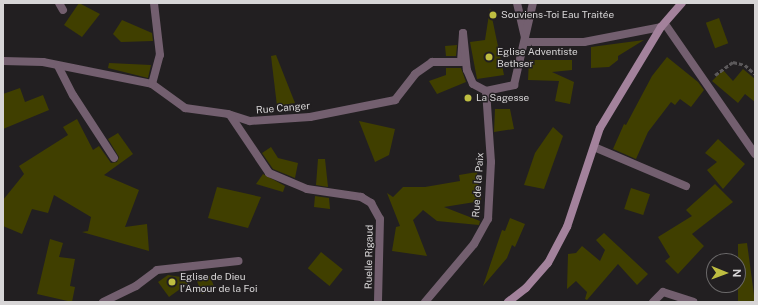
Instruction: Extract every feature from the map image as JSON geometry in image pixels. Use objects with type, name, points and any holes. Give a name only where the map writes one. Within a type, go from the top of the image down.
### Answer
[{"type":"street","points":[[152,84],[160,55],[154,3]]},
{"type":"street","points":[[517,3],[526,42]]},
{"type":"street","points":[[486,91],[514,85],[526,42],[533,3]]},
{"type":"street","points":[[508,302],[526,288],[548,263],[567,227],[600,128],[663,26],[682,3]]},
{"type":"street","points":[[526,42],[584,42],[663,26]]},
{"type":"street","points":[[663,26],[707,81],[755,154]]},
{"type":"street","name":"Rue Canger","points":[[3,61],[44,62],[152,84],[185,108],[228,114],[250,121],[310,117],[395,100],[415,74],[432,62],[461,62],[463,33],[470,77],[473,84],[486,91]]},
{"type":"street","points":[[58,66],[73,95],[114,158]]},
{"type":"street","name":"Rue de la Paix","points":[[426,302],[474,244],[488,219],[491,162],[486,91]]},
{"type":"street","name":"Ruelle Rigaud","points":[[228,114],[269,173],[307,189],[361,197],[371,203],[380,219],[378,302]]},
{"type":"street","points":[[594,147],[686,186]]},
{"type":"street","points":[[103,302],[136,286],[157,270],[239,261]]},
{"type":"street","points":[[653,302],[663,292],[693,302]]},
{"type":"path","points":[[707,81],[732,62],[745,65],[755,74]]},
{"type":"building","points":[[79,3],[100,14],[82,37],[64,25]]},
{"type":"building","points":[[490,8],[504,75],[477,79],[470,42],[485,40]]},
{"type":"building","points":[[719,18],[728,43],[715,48],[706,23]]},
{"type":"building","points":[[122,20],[152,33],[153,41],[121,42],[113,34]]},
{"type":"building","points":[[644,40],[618,56],[618,60],[609,67],[591,68],[591,47]]},
{"type":"building","points":[[457,45],[456,56],[446,56],[445,46]]},
{"type":"building","points":[[276,55],[295,103],[277,106],[271,56]]},
{"type":"building","points":[[667,57],[698,82],[704,90],[691,107],[680,99],[675,105],[671,102],[648,132],[636,159],[613,149],[624,124],[626,125],[652,76]]},
{"type":"building","points":[[529,60],[572,60],[572,70],[552,72],[574,82],[570,104],[555,101],[559,81],[528,80]]},
{"type":"building","points":[[109,63],[151,65],[148,78],[108,68]]},
{"type":"building","points":[[446,68],[461,68],[466,82],[437,94],[429,81],[446,75]]},
{"type":"building","points":[[743,69],[755,79],[755,102],[745,94],[738,103],[712,81],[723,70],[733,81]]},
{"type":"building","points":[[20,88],[25,102],[43,95],[49,110],[3,129],[3,94]]},
{"type":"building","points":[[495,109],[510,109],[514,129],[494,132]]},
{"type":"building","points":[[77,119],[93,150],[99,146],[111,163],[117,162],[119,157],[108,139],[118,133],[133,154],[104,175],[139,190],[125,227],[147,224],[149,251],[82,232],[88,231],[91,217],[54,195],[48,213],[32,209],[22,234],[3,226],[3,200],[24,174],[19,166],[68,135],[63,127]]},
{"type":"building","points":[[359,121],[395,129],[389,155],[375,162]]},
{"type":"building","points":[[553,127],[563,136],[544,189],[524,185],[535,153]]},
{"type":"building","points":[[718,139],[745,164],[723,189],[707,170],[717,162],[705,153]]},
{"type":"building","points":[[271,147],[278,158],[298,163],[295,178],[273,169],[262,153]]},
{"type":"building","points":[[318,159],[325,159],[328,187],[316,185]]},
{"type":"building","points":[[477,172],[481,201],[444,207],[480,221],[479,225],[437,221],[423,210],[413,220],[427,256],[392,251],[396,227],[400,226],[387,193],[393,197],[403,187],[425,187],[460,181],[459,175]]},
{"type":"building","points":[[263,174],[285,186],[283,192],[256,184]]},
{"type":"building","points":[[715,184],[733,202],[692,234],[704,246],[678,274],[665,261],[670,257],[658,237],[692,216],[686,210]]},
{"type":"building","points":[[217,187],[261,197],[248,228],[208,218]]},
{"type":"building","points":[[631,188],[650,194],[643,215],[624,209]]},
{"type":"building","points":[[315,196],[329,198],[330,209],[314,207]]},
{"type":"building","points":[[510,218],[525,224],[515,247],[512,245],[507,258],[483,286],[502,230],[505,231]]},
{"type":"building","points":[[604,233],[648,274],[637,285],[618,264],[587,300],[585,299],[587,292],[576,281],[567,289],[568,254],[576,253],[582,246],[600,261],[605,250],[596,240]]},
{"type":"building","points":[[50,239],[63,243],[59,257],[75,259],[70,286],[75,287],[72,302],[37,294]]},
{"type":"building","points":[[747,243],[755,302],[738,302],[738,293],[746,293],[746,253],[738,253],[738,244]]},
{"type":"building","points":[[321,252],[343,270],[330,286],[308,268]]},
{"type":"building","points":[[168,275],[194,279],[169,297],[158,282]]},
{"type":"building","points":[[210,276],[215,289],[202,294],[197,281]]},
{"type":"place","name":"Souviens-Toi Eau Traitée","points":[[493,15]]},
{"type":"place","name":"Eglise Adventiste Bethser","points":[[489,57]]},
{"type":"place","name":"La Sagesse","points":[[468,98]]},
{"type":"place","name":"Eglise de Dieu l'Amour de la Foi","points":[[172,282]]}]
